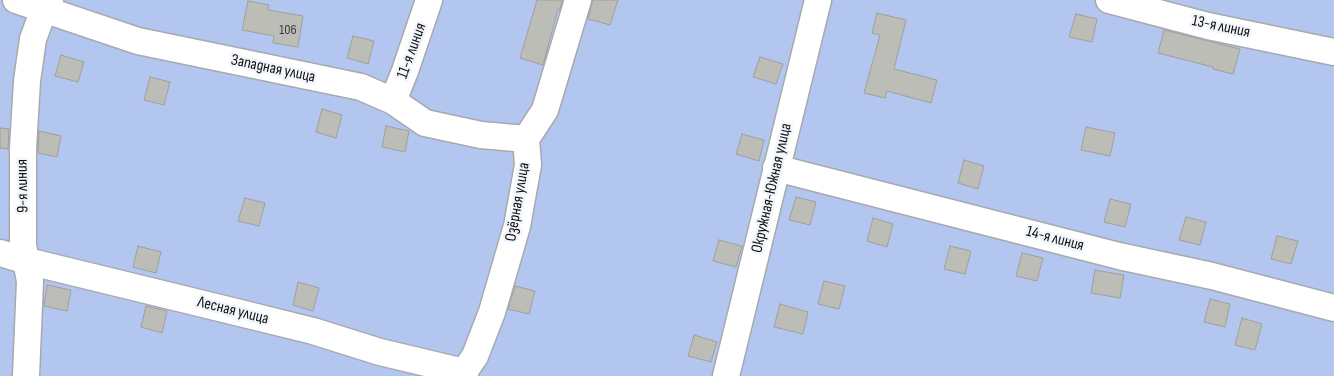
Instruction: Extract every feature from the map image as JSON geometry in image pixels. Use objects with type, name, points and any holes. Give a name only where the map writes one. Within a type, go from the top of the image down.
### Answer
[{"type":"street","name":"Западная улица","points":[[16,0],[47,5],[138,41],[361,87],[393,101],[425,123],[482,135],[526,140]]},
{"type":"street","name":"11-я линия","points":[[393,101],[406,71],[429,0]]},
{"type":"street","name":"Озёрная улица","points":[[464,374],[475,356],[492,312],[517,226],[528,166],[526,140],[545,110],[578,0]]},
{"type":"street","name":"Окружная-Южная улица","points":[[726,376],[818,0]]},
{"type":"street","name":"13-я линия","points":[[1110,0],[1208,26],[1334,52]]},
{"type":"street","name":"9-я линия","points":[[26,376],[30,282],[24,245],[23,138],[27,80],[33,39],[47,5]]},
{"type":"street","name":"14-я линия","points":[[776,168],[1119,256],[1212,276],[1334,308]]},
{"type":"street","name":"Лесная улица","points":[[0,253],[313,331],[380,352],[464,374]]},
{"type":"shaded area","points":[[0,0],[1334,0],[1334,376],[0,376]]},
{"type":"building","points":[[537,0],[562,0],[543,65],[520,58]]},
{"type":"building","points":[[593,0],[618,0],[610,25],[588,19]]},
{"type":"building","points":[[248,1],[269,5],[268,10],[303,16],[298,47],[273,43],[274,36],[242,30]]},
{"type":"building","points":[[877,13],[906,20],[894,69],[937,80],[931,103],[887,91],[885,98],[864,93],[880,35],[872,33]]},
{"type":"building","points":[[1076,14],[1097,19],[1092,42],[1069,37]]},
{"type":"building","points":[[1164,30],[1240,49],[1233,74],[1158,53]]},
{"type":"building","points":[[353,36],[374,41],[368,64],[347,58]]},
{"type":"building","points":[[61,55],[84,62],[78,82],[55,76]]},
{"type":"building","points":[[760,57],[783,64],[776,84],[753,77]]},
{"type":"building","points":[[150,77],[170,82],[164,105],[144,100]]},
{"type":"building","points":[[322,109],[342,115],[336,138],[316,132]]},
{"type":"building","points":[[386,126],[409,131],[405,152],[382,147]]},
{"type":"building","points":[[1086,127],[1115,133],[1110,156],[1081,150]]},
{"type":"building","points":[[0,128],[9,129],[8,149],[0,148]]},
{"type":"building","points":[[39,131],[61,136],[57,157],[38,153]]},
{"type":"building","points":[[742,134],[764,140],[759,161],[736,154]]},
{"type":"building","points":[[964,160],[984,166],[978,189],[958,183]]},
{"type":"building","points":[[796,197],[816,202],[810,225],[789,220]]},
{"type":"building","points":[[245,198],[265,203],[259,226],[238,221]]},
{"type":"building","points":[[1110,199],[1131,204],[1125,227],[1104,222]]},
{"type":"building","points":[[1186,217],[1206,222],[1200,245],[1179,240]]},
{"type":"building","points":[[873,218],[893,224],[887,247],[867,241]]},
{"type":"building","points":[[1277,236],[1298,241],[1291,264],[1271,259]]},
{"type":"building","points":[[719,240],[742,246],[736,267],[713,261]]},
{"type":"building","points":[[138,246],[161,252],[156,273],[133,267]]},
{"type":"building","points":[[950,246],[971,251],[965,274],[944,269]]},
{"type":"building","points":[[1022,253],[1043,258],[1037,281],[1016,276]]},
{"type":"building","points":[[1095,270],[1124,275],[1120,298],[1091,293]]},
{"type":"building","points":[[824,281],[845,286],[839,309],[818,304]]},
{"type":"building","points":[[298,282],[319,288],[313,311],[293,305]]},
{"type":"building","points":[[47,285],[71,290],[67,311],[44,306]]},
{"type":"building","points":[[515,286],[535,291],[529,314],[508,309]]},
{"type":"building","points":[[1210,299],[1230,304],[1225,327],[1204,322]]},
{"type":"building","points":[[780,304],[808,312],[803,334],[774,327]]},
{"type":"building","points":[[146,306],[167,311],[162,333],[141,327]]},
{"type":"building","points":[[1242,318],[1262,324],[1255,350],[1235,345]]},
{"type":"building","points":[[694,335],[717,342],[711,362],[688,356]]}]
